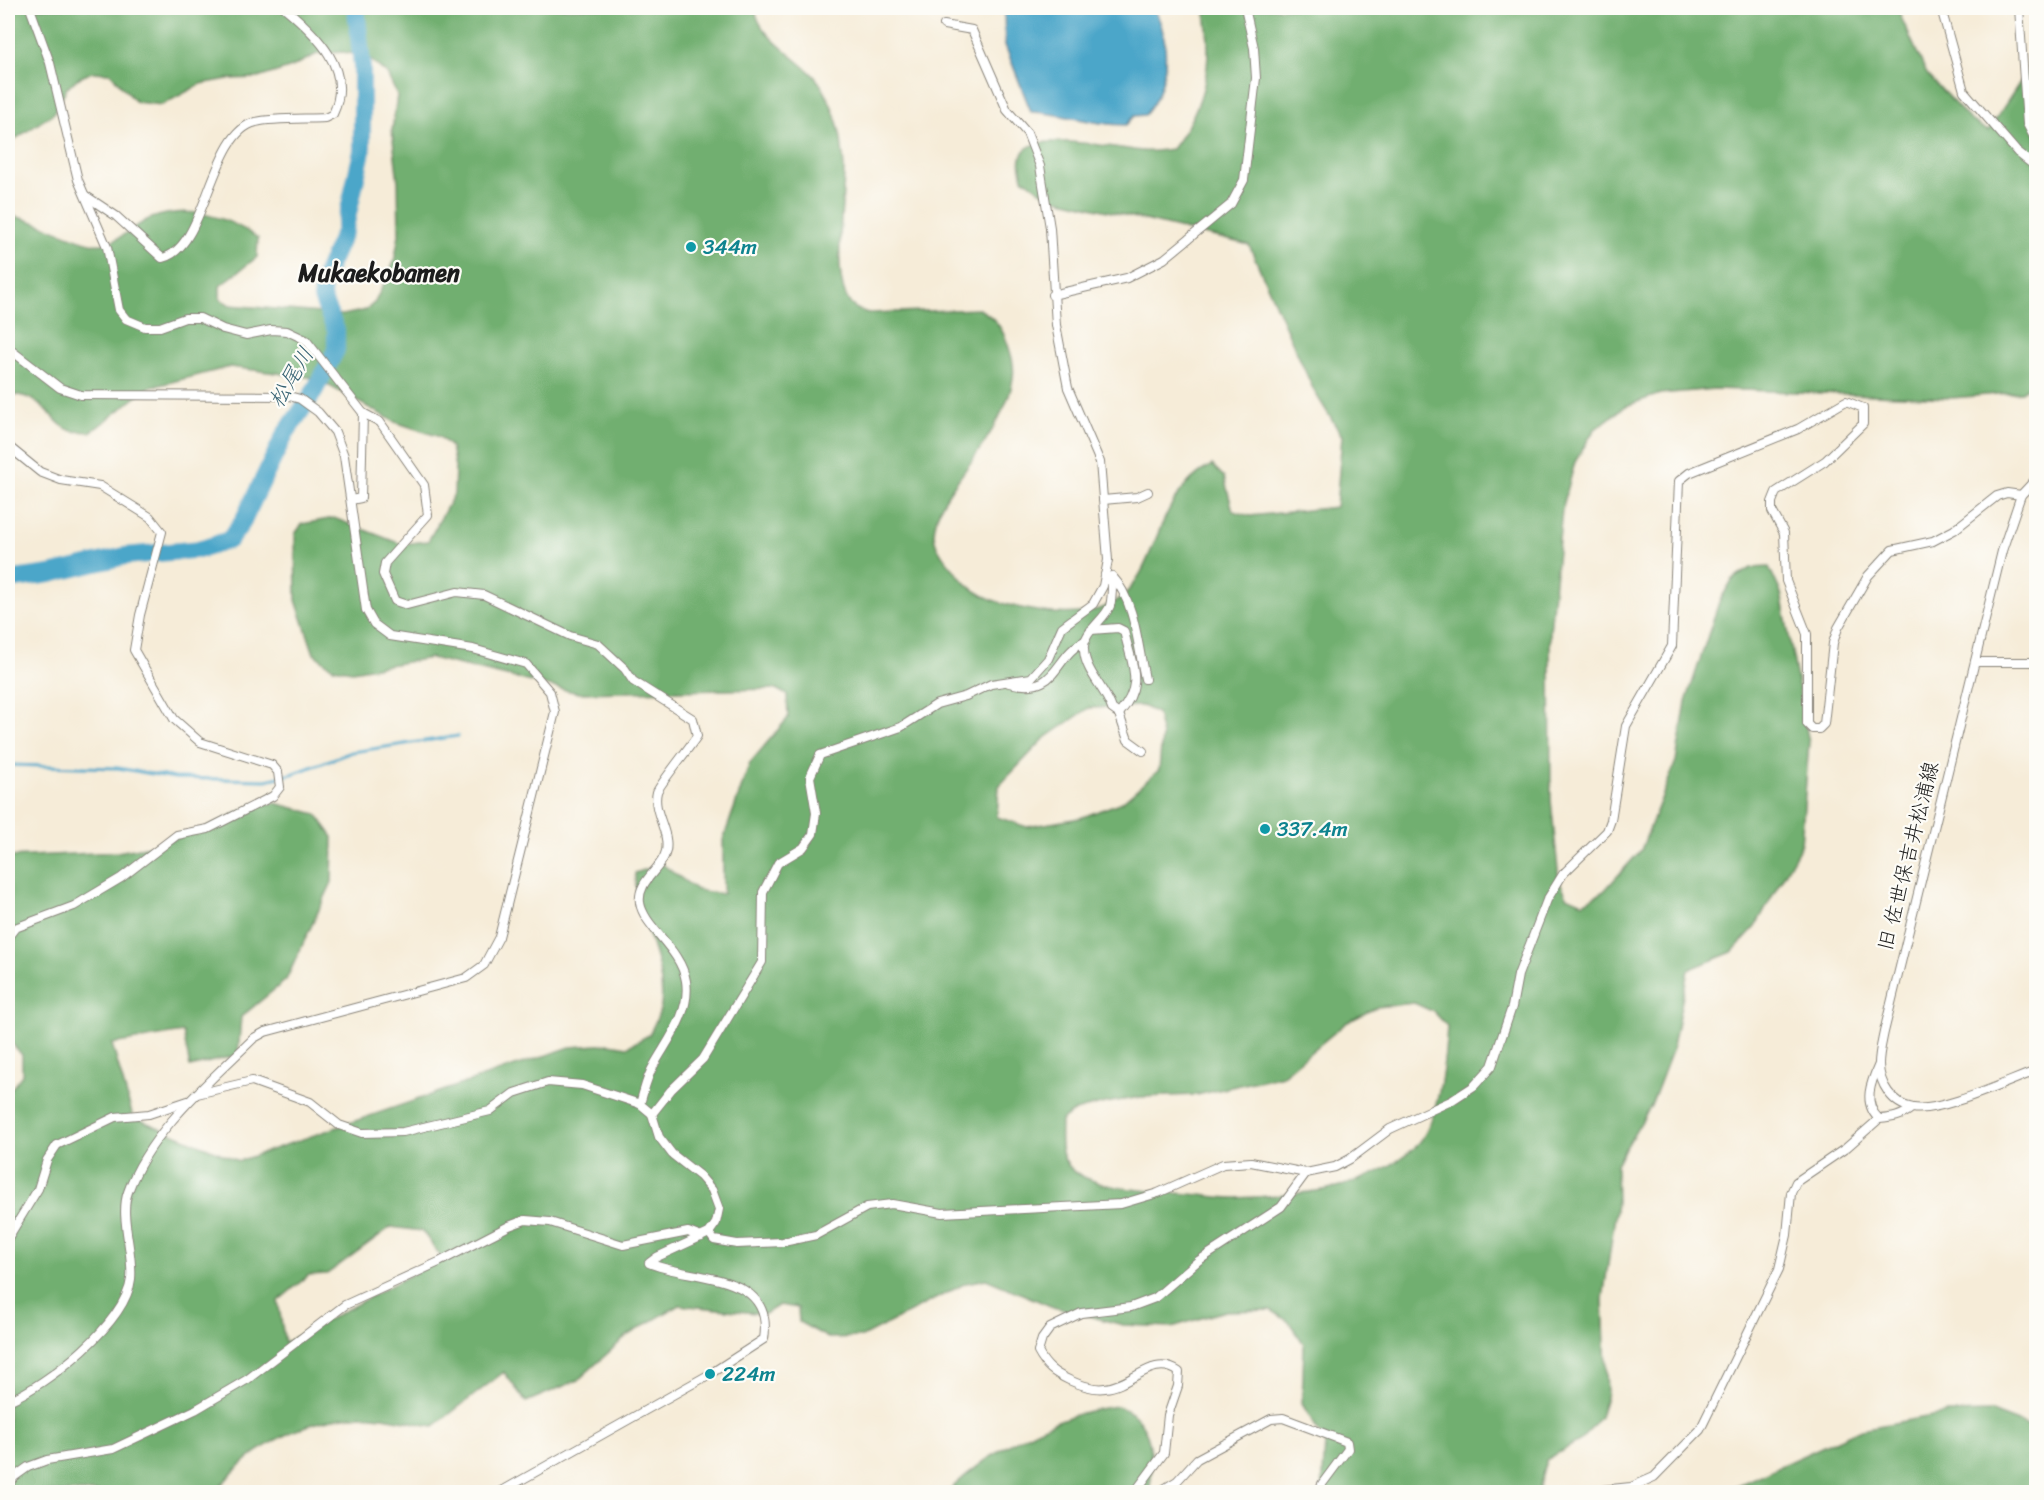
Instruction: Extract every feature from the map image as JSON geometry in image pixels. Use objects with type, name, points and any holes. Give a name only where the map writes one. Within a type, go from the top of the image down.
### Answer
[{"type":"street","points":[[30,8],[50,63],[78,180],[107,247],[119,310],[126,319],[145,327],[160,327],[185,318],[200,318],[224,329],[246,335],[271,330],[287,331],[306,340],[363,413],[380,422],[424,485],[428,515],[385,563],[383,574],[395,601],[407,606],[457,592],[484,596],[570,636],[598,644],[625,669],[633,681],[693,719],[697,736],[657,792],[659,812],[666,833],[666,853],[642,888],[640,903],[646,917],[674,950],[686,981],[684,1002],[674,1035],[653,1066],[640,1104]]},
{"type":"street","points":[[86,196],[116,216],[153,252],[162,258],[170,256],[180,248],[224,154],[242,130],[255,122],[325,118],[333,114],[339,102],[338,70],[330,54],[285,8]]},
{"type":"street","points":[[1052,295],[1127,278],[1164,259],[1231,204],[1244,180],[1256,78],[1254,48],[1245,8]]},
{"type":"street","points":[[1941,8],[1964,91],[2017,152],[2037,166]]},
{"type":"street","points":[[2019,8],[2027,124],[2037,141]]},
{"type":"street","points":[[652,1114],[671,1090],[703,1059],[762,962],[763,892],[778,863],[803,848],[813,834],[816,813],[810,777],[820,755],[901,727],[937,704],[966,696],[991,684],[1031,678],[1048,659],[1062,627],[1093,604],[1103,586],[1108,560],[1100,462],[1068,388],[1052,295],[1050,228],[1040,165],[1026,133],[1007,110],[972,30],[944,25]]},
{"type":"street","points":[[8,348],[60,388],[81,395],[289,396],[300,399],[318,412],[335,432],[344,456],[366,610],[374,624],[390,636],[472,649],[526,664],[550,692],[555,712],[499,937],[484,965],[466,978],[265,1032],[254,1038],[191,1098],[144,1161],[128,1191],[131,1280],[125,1299],[72,1360],[47,1380],[8,1401]]},
{"type":"street","points":[[8,1485],[14,1477],[28,1467],[47,1460],[113,1449],[195,1410],[248,1379],[345,1305],[525,1220],[550,1222],[623,1245],[688,1232],[737,1244],[783,1242],[816,1235],[867,1207],[892,1204],[942,1213],[1121,1204],[1158,1193],[1223,1164],[1251,1162],[1306,1173],[1335,1167],[1350,1159],[1390,1129],[1451,1101],[1474,1086],[1492,1066],[1502,1043],[1518,975],[1534,929],[1547,900],[1563,874],[1607,831],[1611,820],[1626,726],[1672,646],[1679,481],[1689,473],[1798,429],[1846,401],[1863,408],[1863,424],[1825,461],[1776,492],[1772,502],[1772,511],[1784,533],[1786,581],[1808,634],[1807,717],[1812,729],[1819,729],[1824,724],[1833,643],[1838,628],[1868,576],[1892,550],[1934,541],[1954,530],[1997,496],[2007,493],[2020,495]]},
{"type":"street","points":[[351,500],[362,498],[363,413]]},
{"type":"street","points":[[8,446],[40,472],[61,480],[100,486],[150,517],[156,524],[162,532],[140,615],[134,650],[174,719],[200,742],[272,765],[278,772],[280,787],[273,796],[208,829],[177,835],[122,878],[74,906],[15,928],[8,937]]},
{"type":"street","name":"旧 佐世保吉井松浦線","points":[[1912,1108],[1897,1101],[1887,1092],[1881,1080],[1879,1064],[1884,1032],[2004,543],[2020,495],[2037,479]]},
{"type":"street","points":[[1103,500],[1137,497],[1148,492]]},
{"type":"street","points":[[1105,575],[1112,583],[1109,608],[1086,640],[1084,650],[1090,668],[1108,697],[1112,709],[1119,714],[1128,740],[1143,751]]},
{"type":"street","points":[[1105,575],[1113,576],[1121,588],[1133,622],[1145,679]]},
{"type":"street","points":[[1092,630],[1118,628],[1124,632],[1136,684],[1130,701],[1119,714]]},
{"type":"street","points":[[1003,682],[1026,687],[1045,682],[1075,645],[1086,640]]},
{"type":"street","points":[[1975,662],[2037,662]]},
{"type":"street","points":[[1878,1119],[1873,1113],[1869,1095],[1879,1064]]},
{"type":"street","points":[[1582,1492],[1631,1487],[1654,1477],[1700,1430],[1779,1269],[1787,1235],[1791,1193],[1796,1182],[1846,1148],[1878,1119],[1899,1117],[1912,1108],[1932,1108],[2037,1071]]},
{"type":"street","points":[[8,1238],[38,1189],[47,1160],[57,1145],[115,1117],[149,1114],[191,1098],[252,1081],[310,1102],[339,1125],[362,1133],[403,1132],[490,1111],[514,1093],[548,1082],[582,1085],[640,1104],[652,1114],[659,1137],[672,1154],[700,1176],[712,1190],[719,1209],[716,1222],[705,1235],[649,1263],[663,1269],[690,1272],[730,1283],[749,1294],[759,1303],[765,1330],[764,1339],[719,1368],[500,1492]]},
{"type":"street","points":[[1135,1492],[1164,1453],[1168,1415],[1178,1386],[1179,1372],[1170,1365],[1153,1366],[1116,1386],[1089,1388],[1053,1373],[1038,1352],[1042,1339],[1050,1328],[1081,1313],[1131,1307],[1155,1298],[1198,1261],[1281,1207],[1306,1173]]},
{"type":"street","points":[[1159,1492],[1177,1481],[1197,1459],[1270,1419],[1283,1418],[1347,1442],[1348,1449],[1322,1484],[1320,1492]]},
{"type":"green space","points":[[8,8],[755,8],[763,28],[770,37],[819,82],[835,114],[844,167],[840,240],[841,277],[844,292],[850,303],[856,309],[869,313],[979,309],[996,322],[1007,342],[1013,369],[1011,390],[994,428],[940,508],[934,533],[940,552],[969,586],[985,596],[1031,610],[1078,613],[1110,605],[1131,587],[1146,563],[1169,509],[1186,484],[1212,465],[1224,477],[1233,511],[1250,516],[1336,507],[1342,436],[1314,391],[1249,245],[1049,197],[1023,178],[1022,154],[1032,145],[1046,142],[1080,143],[1147,151],[1172,149],[1193,116],[1205,82],[1208,47],[1204,8],[1899,8],[1900,15],[1927,74],[1970,120],[1988,131],[2026,73],[2036,71],[2036,381],[2021,392],[1952,398],[1715,389],[1660,394],[1626,406],[1594,430],[1575,462],[1562,510],[1550,632],[1551,800],[1559,880],[1567,896],[1583,903],[1604,891],[1641,850],[1676,761],[1686,702],[1719,602],[1732,580],[1751,568],[1769,567],[1781,593],[1809,743],[1801,845],[1755,927],[1732,952],[1688,970],[1672,1051],[1651,1106],[1616,1164],[1617,1203],[1603,1299],[1607,1393],[1600,1417],[1581,1440],[1546,1460],[1539,1487],[1543,1492],[1322,1492],[1325,1442],[1302,1404],[1304,1344],[1289,1322],[1271,1310],[1225,1311],[1172,1327],[1123,1325],[1053,1307],[986,1279],[966,1283],[862,1337],[828,1338],[799,1322],[798,1308],[779,1305],[765,1314],[679,1305],[628,1335],[578,1380],[526,1402],[504,1372],[434,1426],[360,1415],[312,1424],[276,1440],[259,1451],[243,1463],[216,1492],[8,1492],[8,1093],[22,1075],[22,1055],[8,1039],[8,857],[117,852],[151,846],[207,828],[253,805],[275,803],[316,814],[333,837],[332,882],[286,980],[241,1017],[238,1055],[190,1067],[183,1032],[112,1044],[133,1117],[239,1161],[570,1047],[610,1044],[627,1047],[649,1035],[658,1017],[662,988],[636,890],[635,873],[662,864],[697,890],[723,894],[723,840],[750,763],[788,718],[787,695],[776,689],[578,693],[431,658],[352,671],[333,668],[314,654],[296,600],[295,534],[302,524],[334,518],[401,544],[428,541],[454,494],[455,467],[451,447],[440,437],[395,422],[315,378],[230,367],[148,388],[91,432],[72,431],[65,428],[39,403],[20,395],[8,395],[8,215],[95,244],[109,242],[149,219],[163,215],[192,213],[220,218],[258,238],[257,257],[220,286],[220,299],[230,305],[343,315],[366,310],[375,302],[394,262],[399,235],[398,182],[392,131],[397,95],[387,74],[367,57],[343,52],[317,54],[292,67],[258,78],[228,79],[201,84],[162,105],[136,102],[110,73],[92,72],[77,79],[67,88],[54,113],[8,144]],"holes":[[[1142,706],[1157,713],[1162,736],[1159,770],[1122,802],[1080,818],[1027,827],[997,817],[999,786],[1044,739],[1089,708]],[[1414,1003],[1434,1012],[1447,1026],[1439,1092],[1429,1126],[1412,1150],[1380,1171],[1333,1188],[1275,1196],[1229,1198],[1107,1185],[1078,1174],[1065,1160],[1061,1144],[1061,1121],[1075,1111],[1141,1097],[1197,1095],[1283,1075],[1346,1023],[1377,1007]],[[391,1227],[422,1231],[442,1258],[285,1343],[278,1301],[309,1275],[327,1274]]]},
{"type":"green space","points":[[1117,1406],[1134,1415],[1141,1423],[1149,1441],[1152,1473],[1149,1492],[947,1492],[984,1461],[1026,1435],[1070,1417]]},
{"type":"green space","points":[[1992,1412],[2036,1429],[2036,1492],[1723,1492],[1861,1429],[1948,1413]]},
{"type":"water","points":[[1004,8],[1154,8],[1163,34],[1165,63],[1159,91],[1145,115],[1134,116],[1126,125],[1114,125],[1031,112],[1005,45]]},
{"type":"waterway","name":"松尾川","points":[[8,580],[50,574],[125,556],[202,549],[229,540],[242,523],[285,434],[312,395],[336,350],[336,330],[322,298],[323,280],[344,232],[362,151],[362,66],[356,8]]},
{"type":"waterway","points":[[8,765],[118,768],[175,778],[266,780],[292,774],[352,752],[458,736]]},
{"type":"place","name":"344m","points":[[691,247]]},
{"type":"place","name":"337.4m","points":[[1265,829]]},
{"type":"place","name":"224m","points":[[710,1374]]},
{"type":"district","name":"Mukaekobamen","points":[[379,273]]}]
